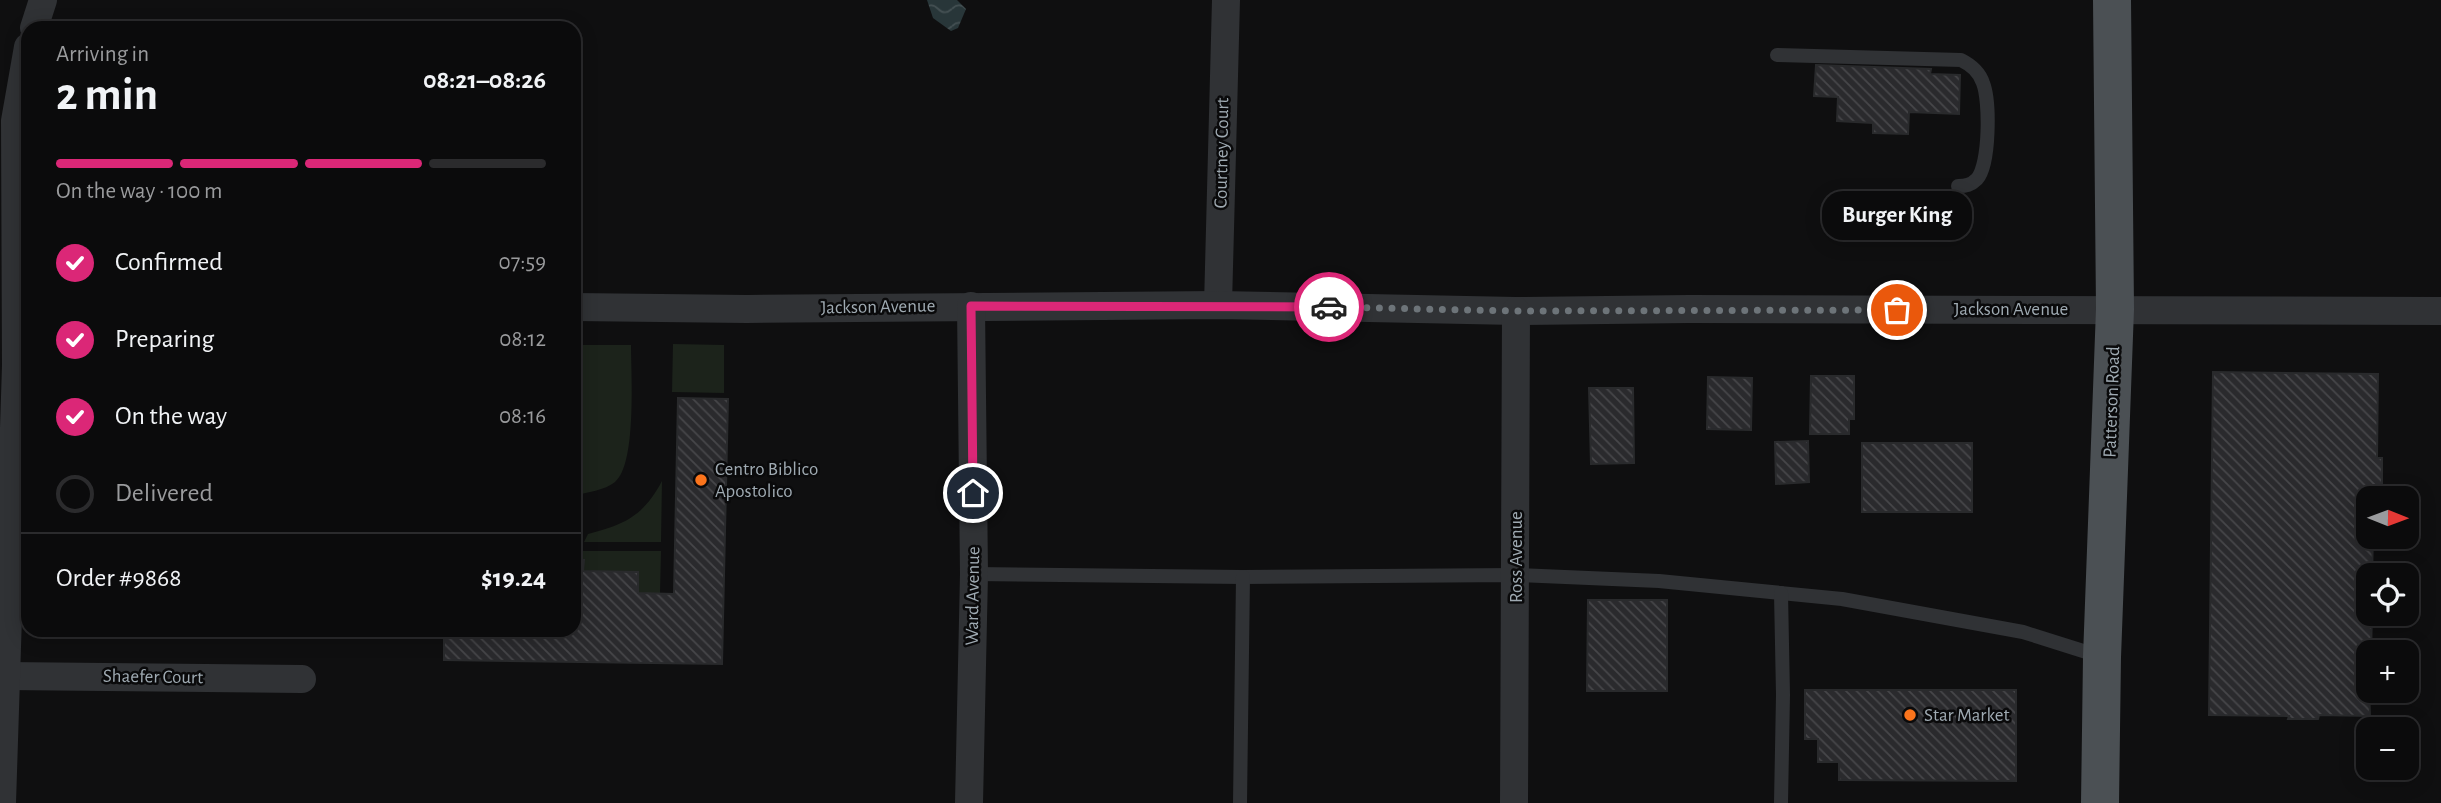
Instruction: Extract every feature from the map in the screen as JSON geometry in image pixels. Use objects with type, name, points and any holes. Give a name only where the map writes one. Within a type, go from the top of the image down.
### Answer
[{"type":"main road","name":"Patterson Road","points":[[2099,803],[2115,309],[2112,0]]},
{"type":"street","points":[[36,21],[43,0]]},
{"type":"street","name":"Courtney Court","points":[[1218,305],[1226,0]]},
{"type":"street","points":[[2,803],[16,366],[15,121],[21,87]]},
{"type":"street","name":"Jackson Avenue","points":[[581,307],[747,309],[1218,305],[1516,311],[2441,311]]},
{"type":"street","name":"Ward Avenue","points":[[969,803],[974,574],[971,306]]},
{"type":"street","name":"Ross Avenue","points":[[1514,803],[1516,311]]},
{"type":"street","name":"Shaefer Court","points":[[5,676],[302,679]]},
{"type":"lane","points":[[1777,55],[1961,60],[1971,65],[1984,84],[1987,153],[1978,178],[1969,186],[1958,186]]},
{"type":"lane","points":[[974,574],[1243,578],[1516,575],[1659,581],[1842,599],[2023,632],[2102,657]]},
{"type":"lane","points":[[1240,803],[1243,578]]},
{"type":"lane","points":[[1781,593],[1781,803]]},
{"type":"shaded area","points":[[673,344],[724,345],[724,393],[672,392]]},
{"type":"shaded area","points":[[581,345],[631,345],[632,396],[627,457],[615,482],[581,494]]},
{"type":"shaded area","points":[[662,481],[661,542],[584,542],[588,534],[623,522],[640,511]]},
{"type":"shaded area","points":[[583,551],[661,551],[660,594],[638,593],[638,572],[583,571]]},
{"type":"water","points":[[927,0],[957,0],[966,9],[958,28],[951,31],[933,18]]},
{"type":"building","points":[[1816,65],[1931,69],[1930,74],[1960,75],[1959,114],[1909,112],[1908,134],[1873,133],[1873,123],[1837,121],[1838,97],[1814,96]]},
{"type":"building","points":[[2213,372],[2378,374],[2377,458],[2382,458],[2382,486],[2356,486],[2356,550],[2373,550],[2372,563],[2356,563],[2356,626],[2372,626],[2371,640],[2356,640],[2356,703],[2370,703],[2370,716],[2319,715],[2318,719],[2288,719],[2289,716],[2209,715]]},
{"type":"building","points":[[1811,376],[1854,376],[1854,419],[1849,419],[1849,434],[1810,434]]},
{"type":"building","points":[[1708,377],[1752,378],[1751,430],[1707,429]]},
{"type":"building","points":[[1589,388],[1633,388],[1634,463],[1591,464]]},
{"type":"building","name":"Centro Biblico Apostolico","points":[[678,398],[728,399],[722,664],[444,660],[444,637],[581,637],[581,560],[584,560],[583,571],[638,572],[638,593],[674,594]]},
{"type":"building","points":[[1808,441],[1809,482],[1776,484],[1775,442]]},
{"type":"building","points":[[1862,443],[1972,443],[1972,512],[1862,512]]},
{"type":"building","points":[[1588,600],[1667,600],[1667,691],[1587,691]]},
{"type":"building","name":"Star Market","points":[[1805,690],[2016,690],[2016,781],[1839,780],[1839,762],[1818,762],[1818,739],[1805,739]]},
{"type":"way so far","points":[[1329,307],[1516,311],[1897,310]]},
{"type":"place","name":"Burger King","points":[[1897,310]]},
{"type":"place","name":"Centro Biblico Apostolico","points":[[701,480]]},
{"type":"place","name":"Star Market","points":[[1910,715]]},
{"type":"route","points":[[973,493],[971,306],[1329,307]]}]
